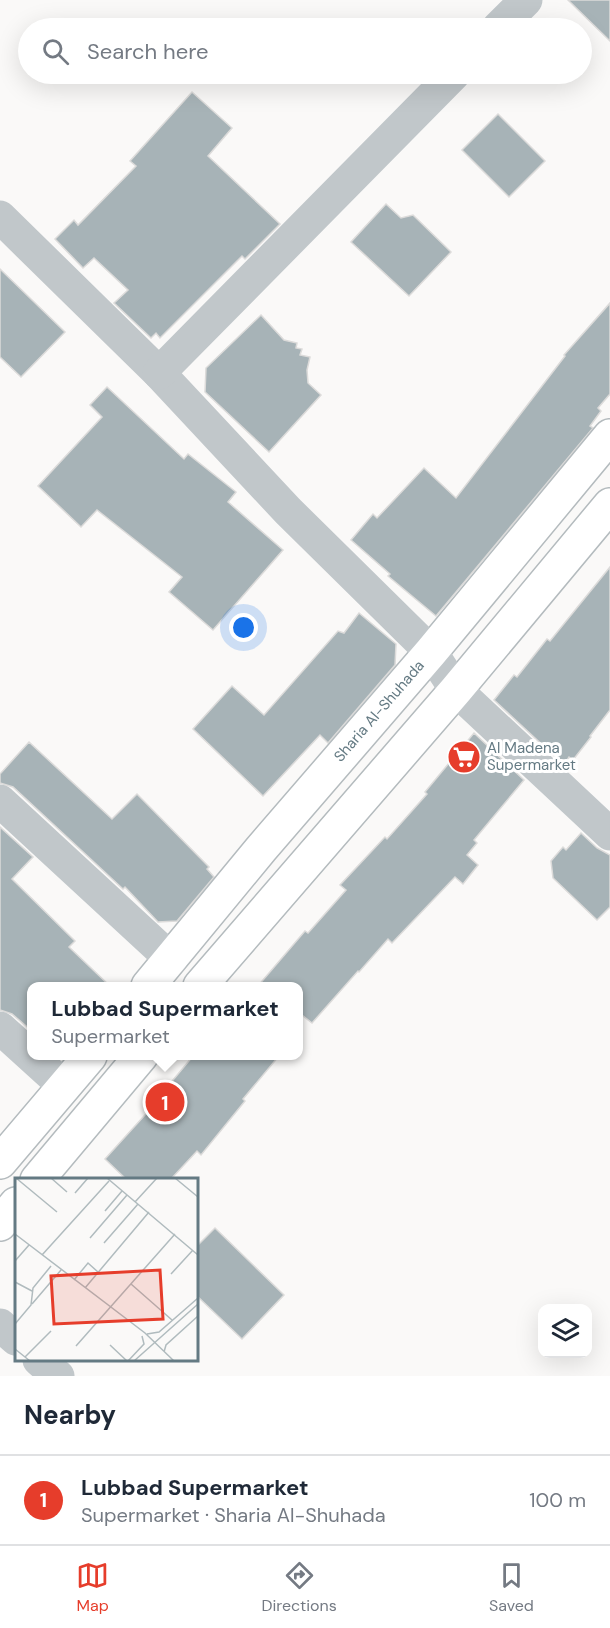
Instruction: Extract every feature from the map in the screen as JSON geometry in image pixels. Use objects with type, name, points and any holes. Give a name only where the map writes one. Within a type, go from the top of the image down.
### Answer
[{"type":"main road","name":"Sharia Al-Shuhada","points":[[152,982],[261,849],[431,652],[610,436]]},
{"type":"main road","points":[[204,982],[456,690],[610,505]]},
{"type":"main road","points":[[0,1162],[87,1060]]},
{"type":"main road","points":[[38,1178],[138,1060]]},
{"type":"main road","points":[[0,1224],[15,1205]]},
{"type":"street","points":[[508,18],[526,0]]},
{"type":"street","points":[[159,373],[444,84]]},
{"type":"street","points":[[0,217],[159,373],[288,511],[431,652],[456,690],[610,834]]},
{"type":"street","points":[[0,801],[171,959]]},
{"type":"street","points":[[0,1028],[27,1052]]},
{"type":"street","points":[[35,1060],[64,1086]]},
{"type":"street","points":[[0,1325],[15,1339]]},
{"type":"street","points":[[41,1361],[58,1376]]},
{"type":"building","points":[[568,0],[610,0],[610,41],[592,23],[592,18],[586,18]]},
{"type":"building","points":[[192,92],[232,128],[208,156],[280,224],[245,259],[242,256],[160,338],[156,333],[151,338],[114,303],[128,290],[94,258],[83,268],[55,239],[74,220],[78,225],[136,166],[130,161]]},
{"type":"building","points":[[498,114],[545,161],[509,197],[462,150]]},
{"type":"building","points":[[386,204],[401,218],[413,215],[451,252],[409,296],[351,242]]},
{"type":"building","points":[[0,269],[65,332],[21,377],[0,357]]},
{"type":"building","points":[[610,303],[610,394],[598,408],[601,411],[590,426],[593,428],[436,616],[388,576],[390,574],[351,540],[373,514],[377,518],[424,468],[456,498],[564,355]]},
{"type":"building","points":[[261,315],[284,340],[297,343],[296,348],[302,349],[300,355],[310,357],[307,370],[308,383],[321,395],[269,452],[205,392],[206,368]]},
{"type":"building","points":[[107,387],[184,459],[188,454],[236,492],[228,502],[283,550],[213,630],[169,592],[182,577],[97,510],[81,527],[38,486],[102,417],[90,405]]},
{"type":"building","points":[[610,567],[610,710],[573,760],[569,757],[564,765],[494,700],[514,675],[517,677],[547,639],[550,641]]},
{"type":"building","points":[[359,613],[396,644],[395,665],[328,743],[320,735],[263,796],[193,729],[232,686],[264,715],[338,631],[344,633]]},
{"type":"building","points":[[474,733],[524,780],[474,840],[477,843],[467,855],[478,865],[463,884],[455,877],[392,943],[388,939],[312,1023],[303,1016],[303,982],[261,982],[305,931],[308,933],[346,890],[340,885],[385,837],[387,839],[427,794],[425,792]]},
{"type":"building","points":[[29,742],[112,819],[137,794],[209,867],[207,869],[214,877],[177,921],[158,922],[125,887],[123,889],[13,787],[0,783],[0,774]]},
{"type":"building","points":[[0,827],[33,857],[12,879],[75,941],[69,947],[106,982],[27,982],[27,1027],[12,1014],[0,1010]]},
{"type":"building","points":[[581,833],[597,848],[610,855],[610,907],[597,920],[553,878],[551,861],[563,847],[566,850]]},
{"type":"building","points":[[190,1060],[276,1060],[201,1155],[197,1151],[172,1178],[125,1178],[105,1159]]},
{"type":"building","points":[[215,1228],[284,1295],[242,1339],[198,1297],[198,1245]]},
{"type":"place","name":"Al Madena Supermarket","points":[[464,757]]},
{"type":"place","name":"Lubbad Supermarket","points":[[165,1102]]}]
